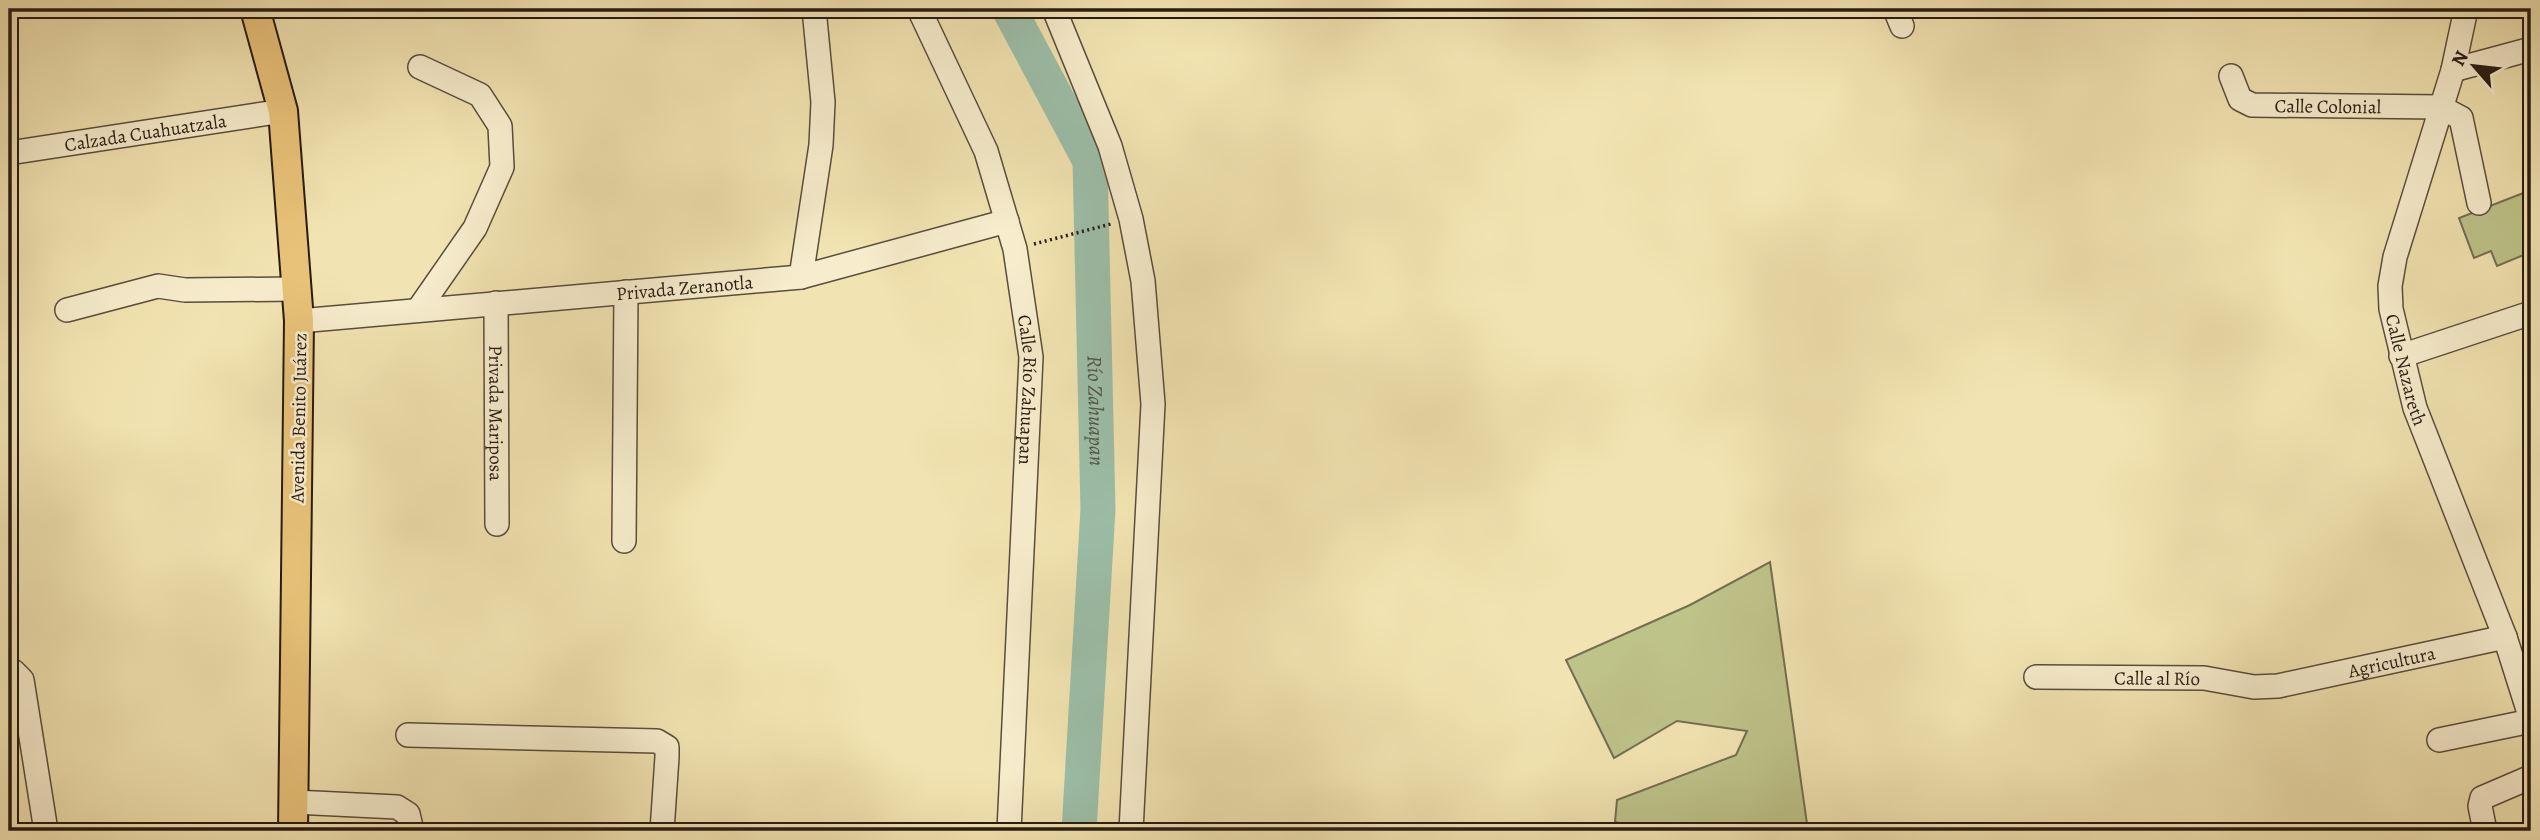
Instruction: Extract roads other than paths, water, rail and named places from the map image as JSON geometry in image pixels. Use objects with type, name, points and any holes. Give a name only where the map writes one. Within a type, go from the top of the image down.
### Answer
[{"type":"main road","name":"Avenida Benito Juárez","points":[[255,9],[283,111],[299,320],[293,831]]},
{"type":"street","points":[[802,277],[821,145],[823,102],[814,9]]},
{"type":"street","name":"Calle Río Zahuapan","points":[[919,9],[986,151],[1015,249],[1031,357],[1009,831]]},
{"type":"street","points":[[1054,9],[1110,146],[1131,219],[1143,281],[1153,404],[1131,831]]},
{"type":"street","name":"Calle Nazareth","points":[[2466,9],[2453,70],[2395,257],[2390,286],[2391,309],[2415,408],[2505,638],[2524,665],[2531,720]]},
{"type":"street","points":[[2453,70],[2531,49]]},
{"type":"street","points":[[418,310],[475,228],[502,167],[500,126],[480,95],[420,66]]},
{"type":"street","name":"Calle Colonial","points":[[2231,76],[2240,99],[2252,105],[2440,107]]},
{"type":"street","points":[[2440,107],[2461,118],[2479,203]]},
{"type":"street","name":"Calzada Cuahuatzala","points":[[9,153],[283,111]]},
{"type":"street","name":"Privada Zeranotla","points":[[299,320],[802,277],[1007,221]]},
{"type":"street","points":[[67,310],[158,286],[185,290],[296,289]]},
{"type":"street","points":[[624,541],[626,292]]},
{"type":"street","name":"Privada Mariposa","points":[[496,303],[497,524]]},
{"type":"street","points":[[2401,356],[2531,313]]},
{"type":"street","name":"Agricultura","points":[[2278,686],[2505,638]]},
{"type":"street","points":[[9,670],[22,680],[46,831]]},
{"type":"street","name":"Calle al Río","points":[[2036,677],[2204,678],[2254,687],[2278,686]]},
{"type":"street","points":[[2439,740],[2531,720]]},
{"type":"street","points":[[408,735],[657,741],[667,747],[662,831]]},
{"type":"street","points":[[2485,831],[2480,806],[2482,798],[2531,777]]},
{"type":"street","points":[[294,802],[397,807],[408,814],[412,831]]},
{"type":"waterway","name":"Río Zahuapan","points":[[1009,9],[1090,161],[1098,509],[1079,831]]}]
